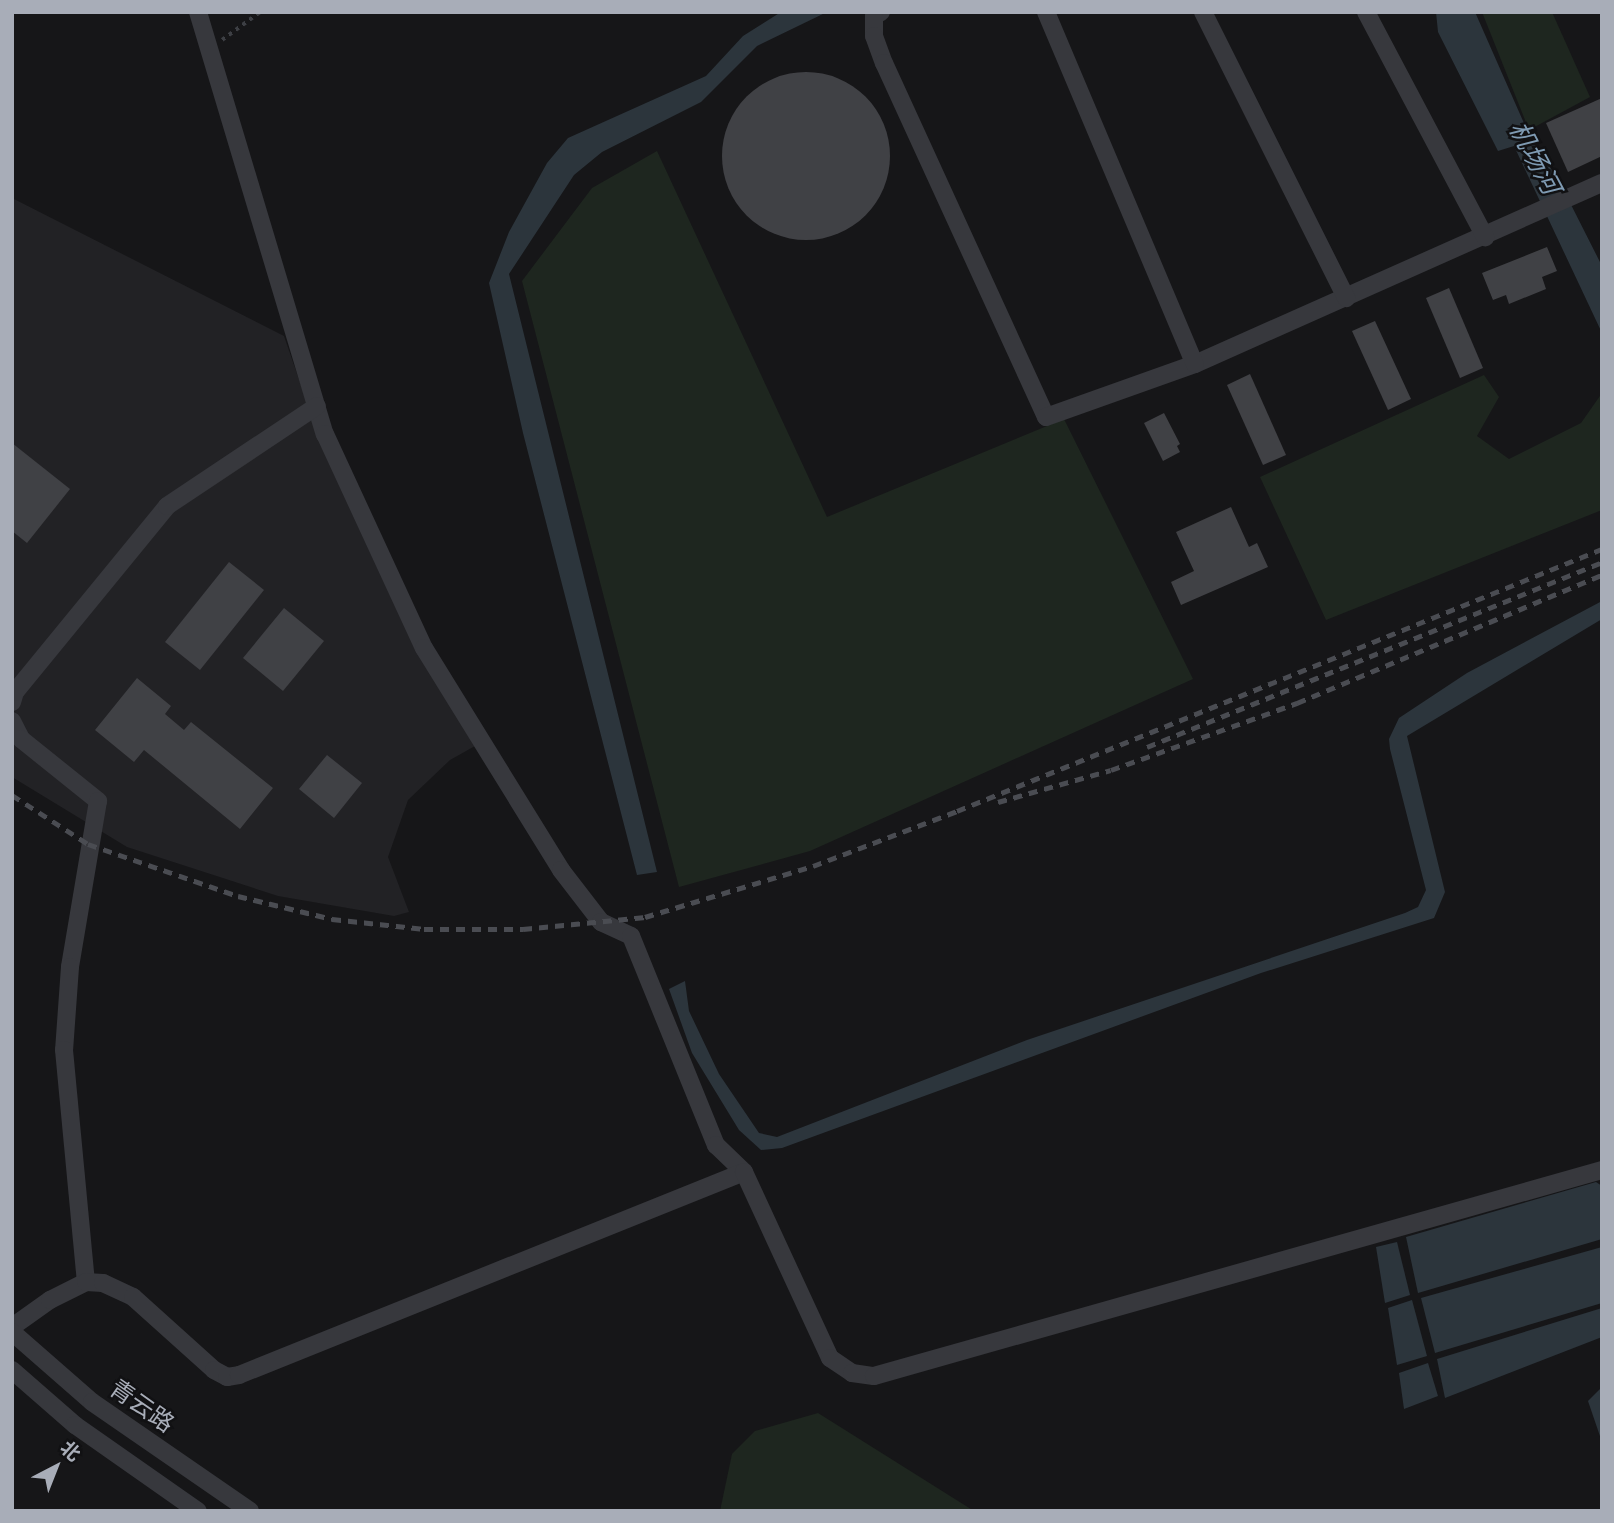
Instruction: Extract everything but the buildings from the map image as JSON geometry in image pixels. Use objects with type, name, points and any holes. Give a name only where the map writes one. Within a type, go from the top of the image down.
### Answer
[{"type":"street","points":[[198,12],[317,406],[424,648],[561,870],[601,922],[631,936],[716,1145],[744,1172],[830,1358],[852,1373],[874,1377],[1602,1170]]},
{"type":"street","points":[[881,12],[874,16],[874,36],[884,63],[1046,417],[1195,364],[1493,234],[1602,183]]},
{"type":"street","points":[[1046,12],[1195,364]]},
{"type":"street","points":[[1202,12],[1346,298]]},
{"type":"street","points":[[1366,12],[1493,234]]},
{"type":"street","points":[[12,702],[15,692],[167,506],[317,406]]},
{"type":"street","points":[[12,720],[22,739],[97,801],[70,967],[64,1050],[86,1282]]},
{"type":"street","points":[[12,1327],[50,1300],[86,1282],[119,1289],[214,1370],[227,1377],[239,1375],[744,1172]]},
{"type":"street","name":"青云路","points":[[12,1332],[92,1402],[250,1511]]},
{"type":"street","points":[[12,1370],[75,1425],[198,1511]]},
{"type":"path","points":[[208,49],[260,12]]},
{"type":"shaded area","points":[[1482,12],[1552,12],[1590,97],[1529,130]]},
{"type":"shaded area","points":[[657,151],[827,517],[1064,419],[1193,679],[810,851],[679,887],[522,281],[592,188]]},
{"type":"shaded area","points":[[12,198],[284,336],[315,426],[475,746],[450,760],[408,800],[388,857],[409,912],[394,916],[278,896],[127,847],[12,777]]},
{"type":"shaded area","points":[[1484,375],[1499,397],[1477,436],[1509,459],[1581,423],[1602,393],[1602,510],[1326,620],[1260,477]]},
{"type":"shaded area","points":[[818,1413],[974,1511],[720,1511],[732,1454],[755,1431]]},
{"type":"water","points":[[781,12],[827,12],[757,46],[701,102],[602,152],[574,175],[509,274],[657,872],[637,875],[523,433],[489,283],[509,232],[547,163],[568,138],[706,76],[743,36]]},
{"type":"water","name":"机场河","points":[[1436,12],[1475,12],[1531,139],[1558,179],[1602,266],[1602,333],[1514,146],[1498,151],[1438,32]]},
{"type":"water","points":[[1602,601],[1602,619],[1407,736],[1445,892],[1434,918],[1261,973],[782,1148],[761,1150],[739,1130],[692,1053],[669,989],[685,981],[689,1011],[719,1074],[759,1133],[777,1137],[1027,1040],[1418,907],[1426,890],[1390,749],[1389,739],[1399,718],[1467,673]]},
{"type":"water","points":[[1596,1182],[1602,1186],[1602,1239],[1418,1293],[1406,1237]]},
{"type":"water","points":[[1397,1242],[1410,1295],[1385,1303],[1376,1247]]},
{"type":"water","points":[[1602,1247],[1602,1303],[1435,1353],[1421,1298]]},
{"type":"water","points":[[1412,1300],[1427,1356],[1397,1365],[1388,1308]]},
{"type":"water","points":[[1602,1308],[1602,1337],[1445,1398],[1437,1359]]},
{"type":"water","points":[[1428,1363],[1438,1396],[1404,1409],[1399,1373]]},
{"type":"water","points":[[1602,1387],[1602,1442],[1588,1401]]},
{"type":"railway","points":[[12,795],[88,844],[238,896],[332,919],[424,929],[523,929],[645,917],[813,866],[957,811],[1602,549]]},
{"type":"railway","points":[[1147,747],[1602,562]]},
{"type":"railway","points":[[998,802],[1111,770],[1297,703],[1602,575]]}]
